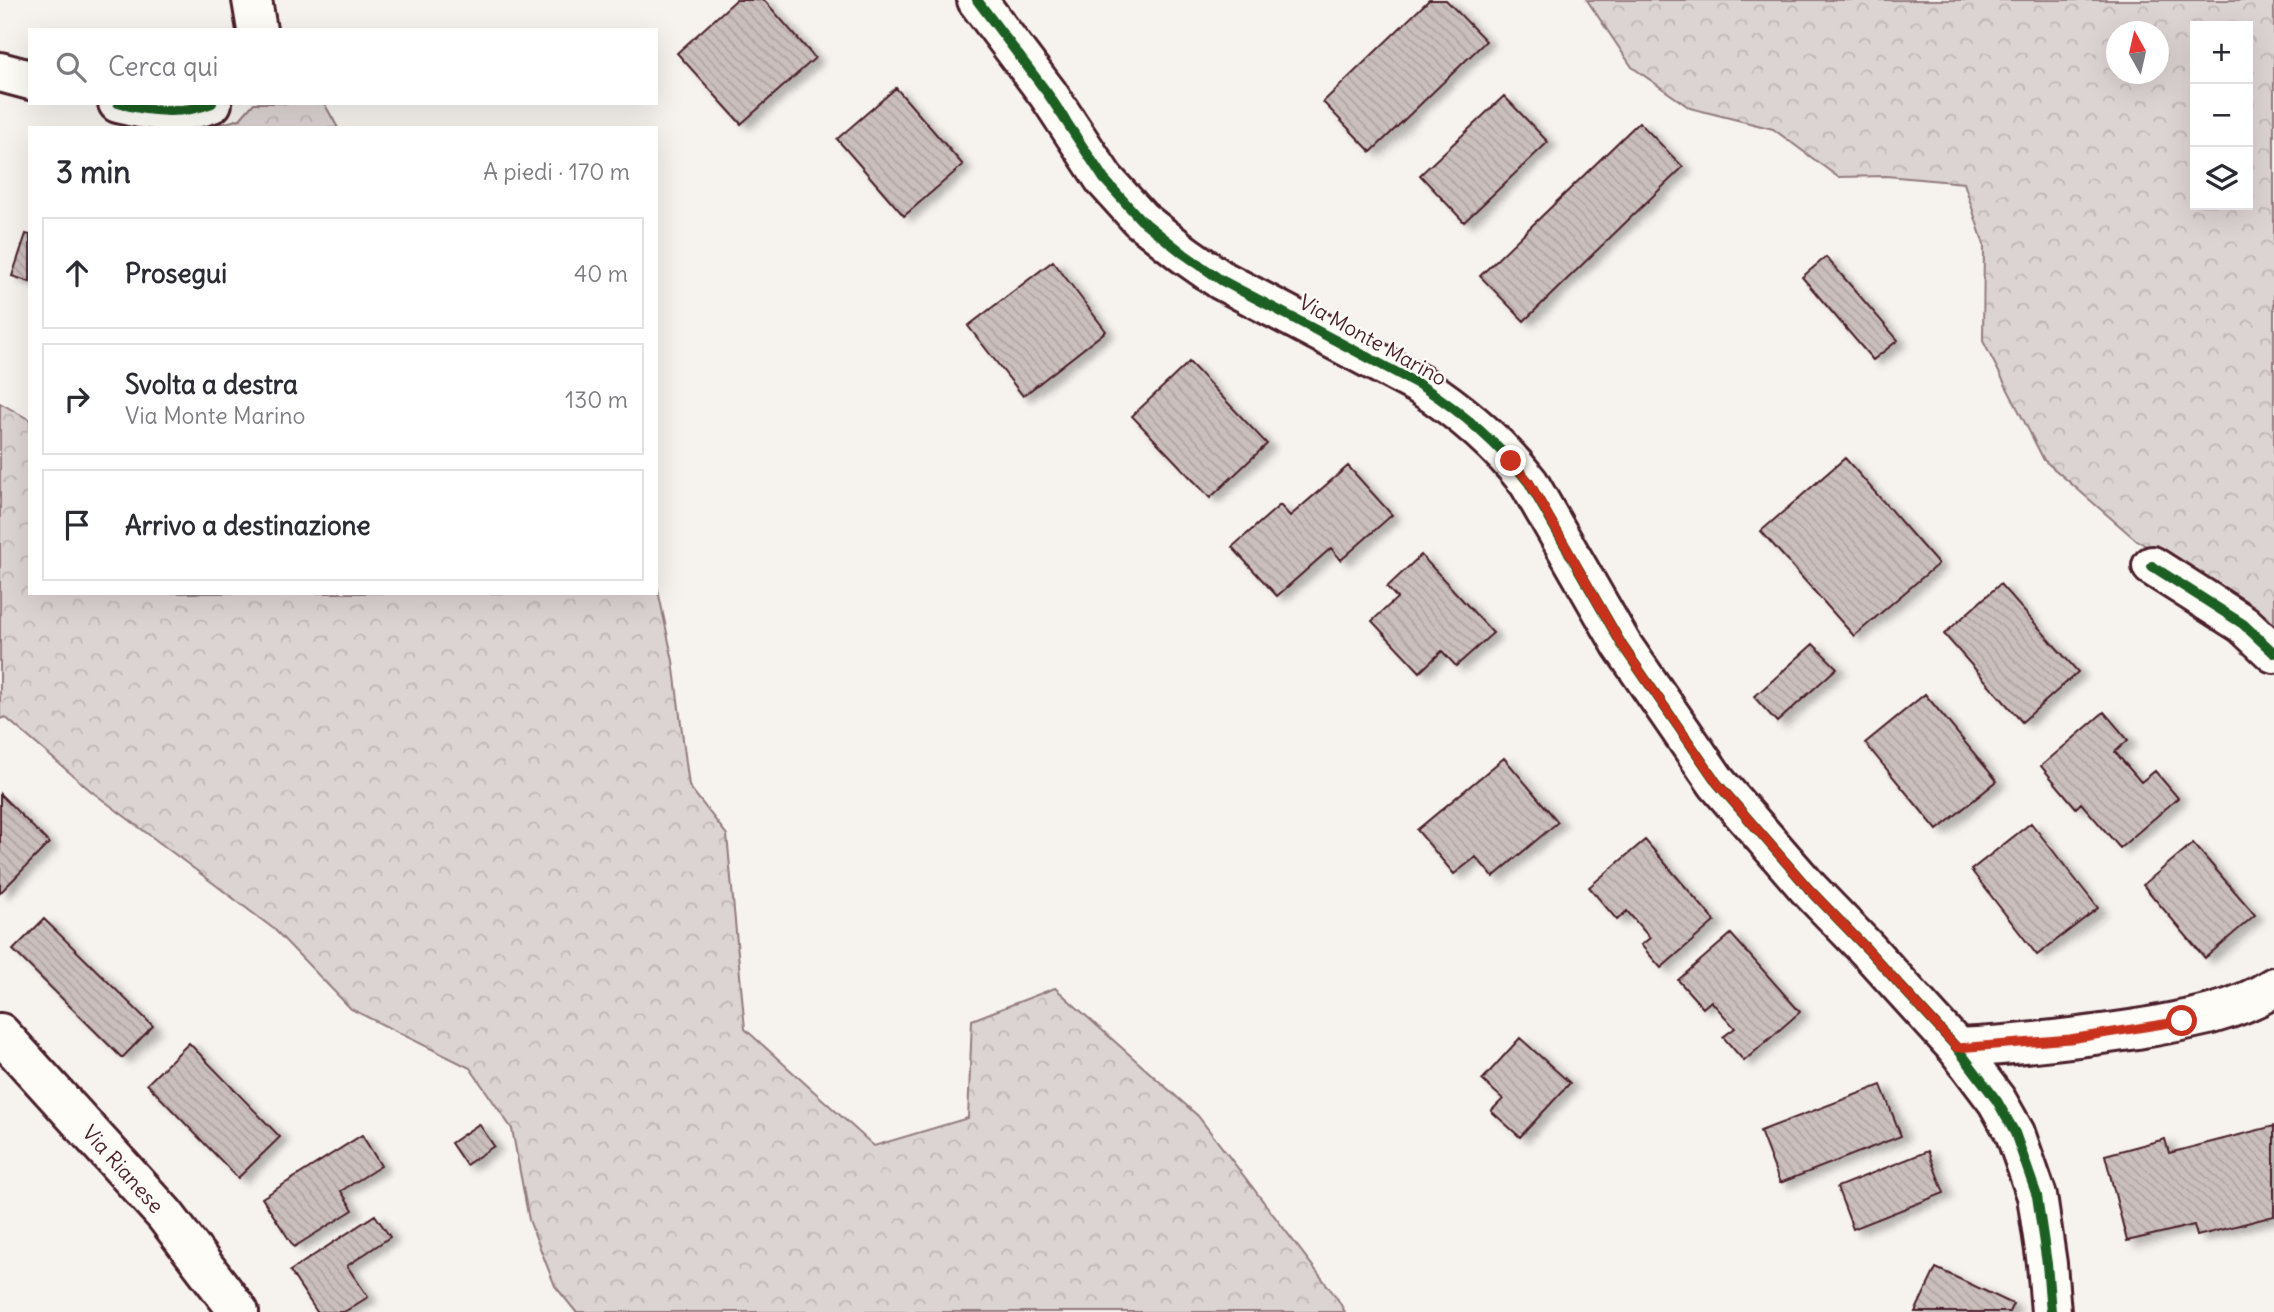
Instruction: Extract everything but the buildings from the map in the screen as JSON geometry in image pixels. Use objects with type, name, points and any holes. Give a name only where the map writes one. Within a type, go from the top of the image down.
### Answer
[{"type":"street","points":[[252,0],[257,28]]},
{"type":"street","name":"Via Monte Marino","points":[[977,0],[1042,85],[1099,173],[1140,219],[1221,280],[1420,385],[1472,422],[1529,482],[1622,645],[1717,783],[1793,872],[1957,1048],[1997,1101],[2015,1133],[2032,1175],[2042,1218],[2051,1312]]},
{"type":"street","points":[[0,72],[28,79]]},
{"type":"street","points":[[131,105],[169,111],[206,105]]},
{"type":"street","points":[[2152,566],[2242,624],[2274,653]]},
{"type":"street","points":[[1957,1048],[2043,1042],[2158,1025],[2226,1009],[2271,989]]},
{"type":"street","name":"Via Rianese","points":[[0,1033],[165,1215],[239,1312]]},
{"type":"green space","points":[[1587,0],[2274,0],[2274,631],[2218,588],[2136,540],[2044,460],[1983,341],[1984,245],[1964,183],[1886,176],[1838,177],[1773,129],[1690,108],[1632,67]]},
{"type":"green space","points":[[252,105],[325,105],[337,126],[214,126],[240,119]]},
{"type":"green space","points":[[0,403],[28,419],[28,595],[658,595],[658,590],[673,661],[689,786],[727,835],[745,1029],[874,1146],[968,1118],[972,1020],[1055,988],[1198,1116],[1345,1312],[576,1312],[555,1286],[529,1220],[512,1129],[470,1068],[351,1009],[274,929],[91,791],[5,717],[0,719]]},
{"type":"cycle path","points":[[977,0],[1048,94],[1104,179],[1140,219],[1221,280],[1420,385],[1479,429],[1517,468],[1529,483],[1622,645],[1717,783],[1808,888],[1957,1048],[1997,1101],[2015,1133],[2037,1196],[2051,1312]]},
{"type":"cycle path","points":[[128,105],[165,111],[206,105]]},
{"type":"cycle path","points":[[2152,566],[2243,624],[2274,653]]},
{"type":"route","points":[[1511,461],[1529,482],[1622,645],[1717,783],[1785,863],[1957,1048],[2070,1039],[2182,1021]]}]
